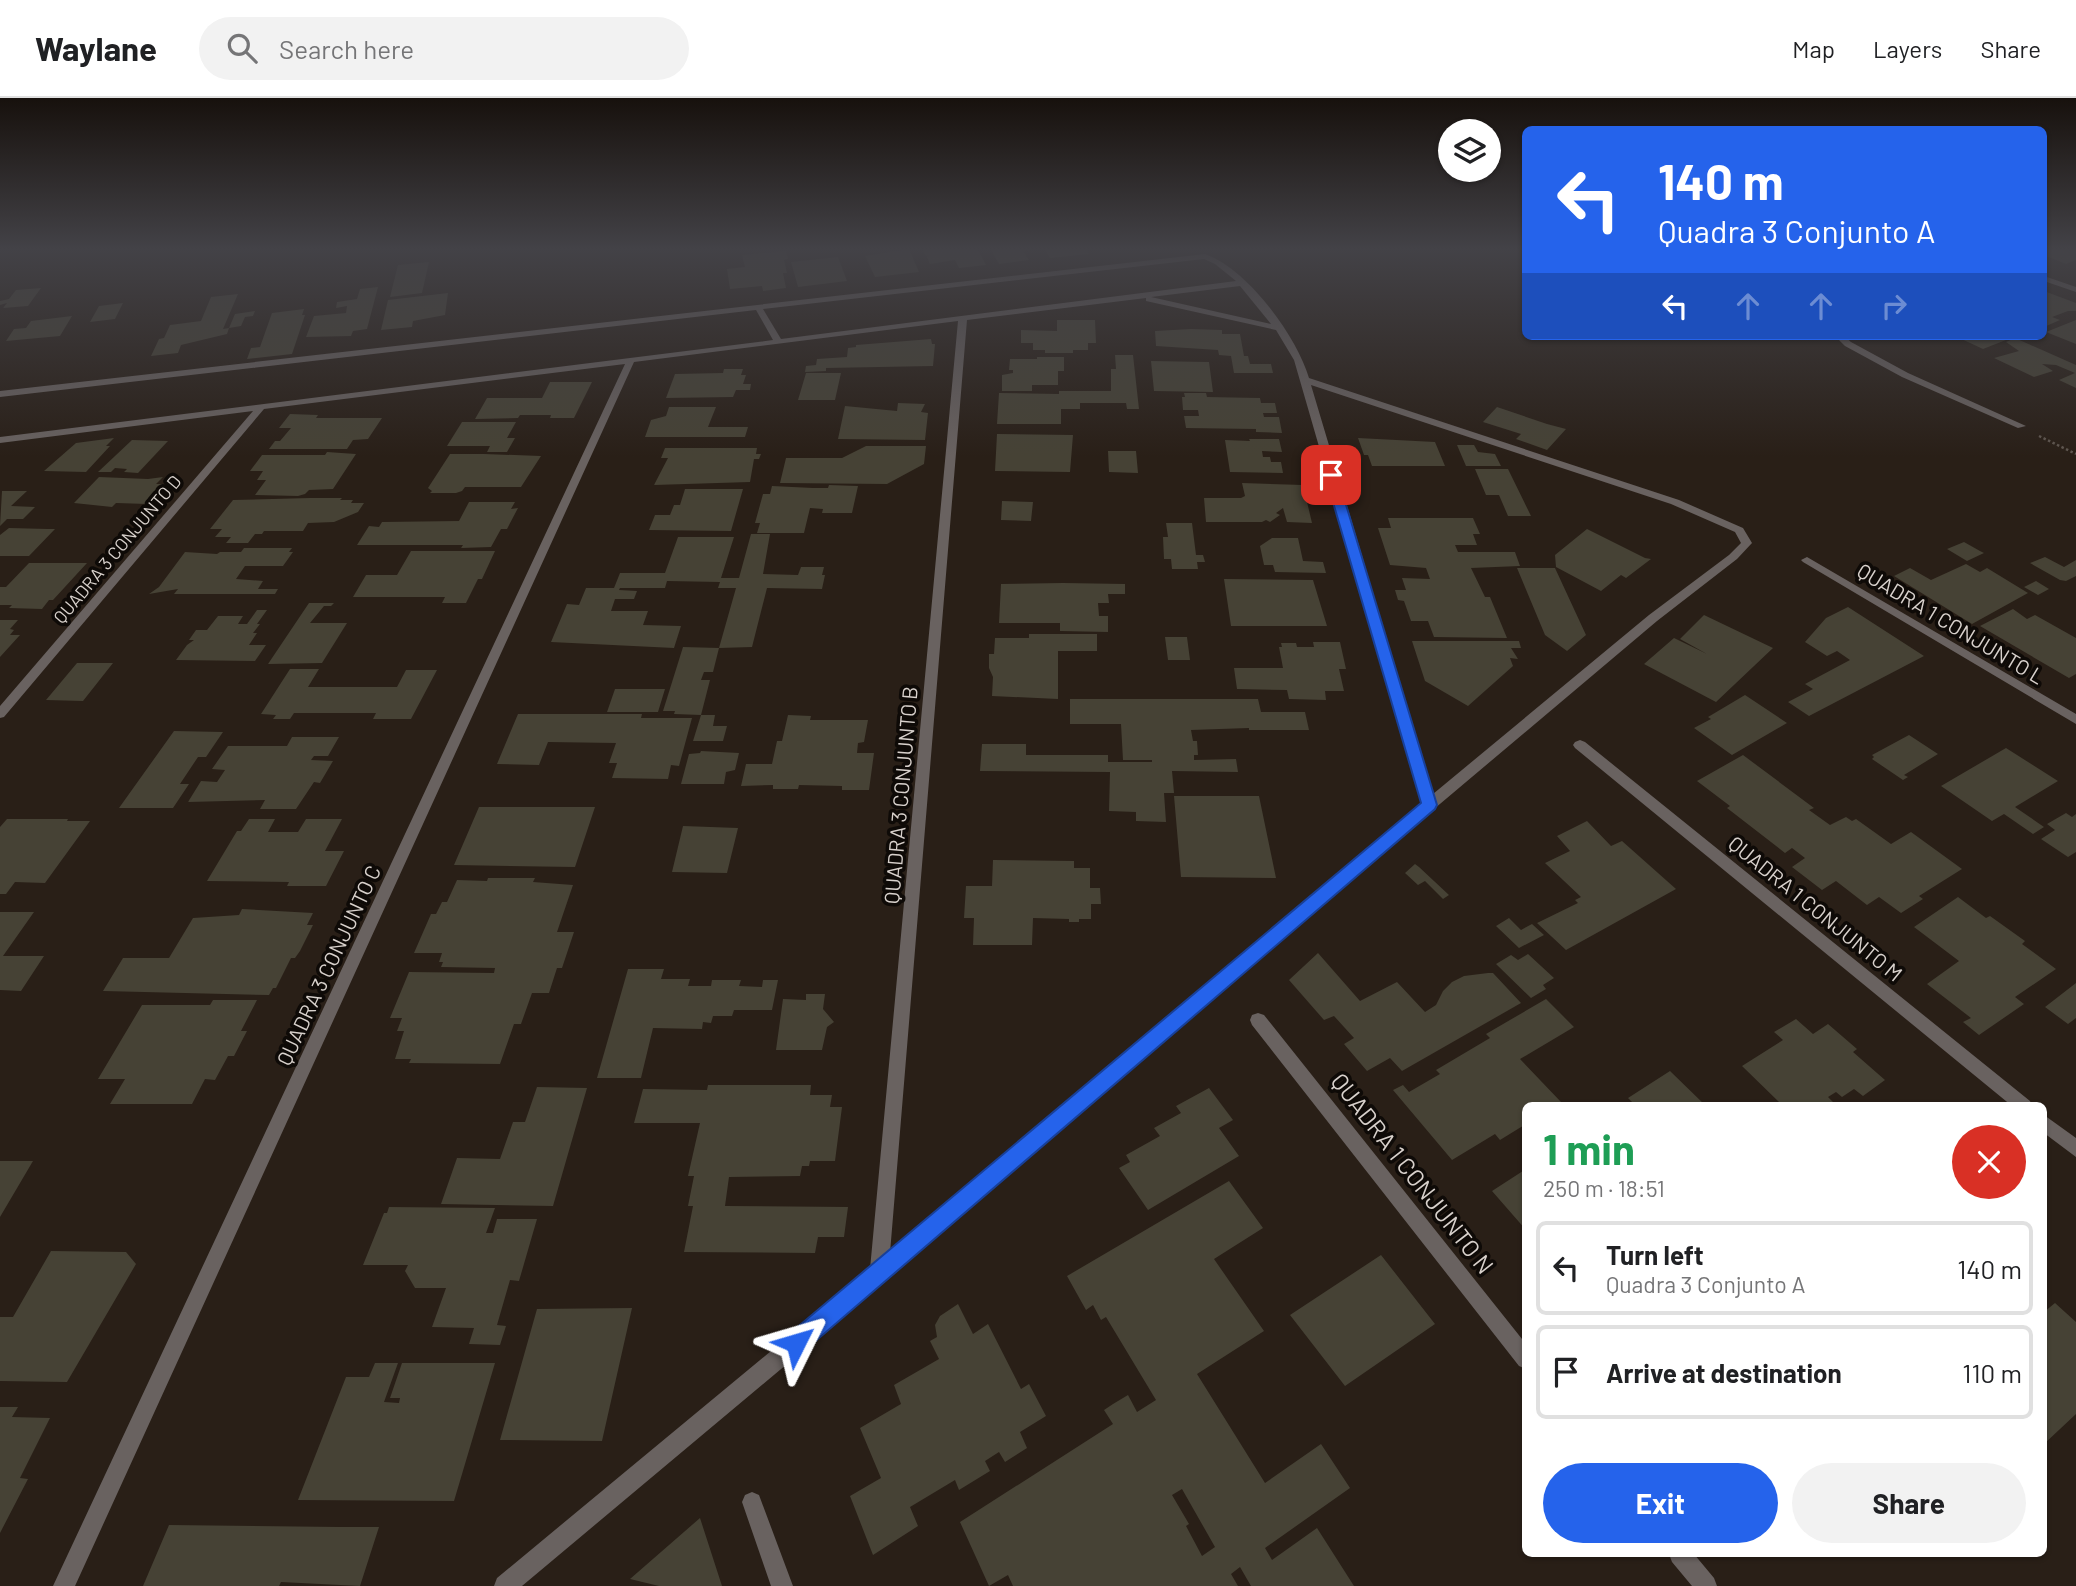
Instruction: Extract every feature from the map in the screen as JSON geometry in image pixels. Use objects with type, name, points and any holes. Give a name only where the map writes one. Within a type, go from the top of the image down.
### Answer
[{"type":"street","points":[[0,394],[667,317]]},
{"type":"street","points":[[764,317],[779,343]]},
{"type":"street","points":[[0,440],[975,317]]},
{"type":"street","points":[[1231,317],[1281,329]]},
{"type":"street","points":[[1271,317],[1299,360],[1429,805]]},
{"type":"street","name":"QUADRA 3 CONJUNTO B","points":[[879,1274],[963,319]]},
{"type":"street","points":[[1844,340],[1905,375],[2021,426]]},
{"type":"street","name":"QUADRA 3 CONJUNTO C","points":[[64,1586],[629,362]]},
{"type":"street","points":[[505,1586],[879,1274],[1429,805],[1653,618],[1734,557],[1747,543],[1739,530],[1675,502],[1303,379]]},
{"type":"street","name":"QUADRA 3 CONJUNTO D","points":[[0,714],[261,407]]},
{"type":"street","name":"QUADRA 1 CONJUNTO L","points":[[1807,560],[2076,720]]},
{"type":"street","name":"QUADRA 1 CONJUNTO M","points":[[1580,745],[2019,1102]]},
{"type":"street","name":"QUADRA 1 CONJUNTO N","points":[[1258,1020],[1522,1354]]},
{"type":"street","points":[[2047,1125],[2076,1149]]},
{"type":"street","points":[[752,1502],[782,1586]]},
{"type":"street","points":[[1682,1557],[1706,1586]]},
{"type":"path","points":[[2021,426],[2076,454]]},
{"type":"building","points":[[71,317],[60,336],[6,341],[14,329],[26,328],[31,321]]},
{"type":"building","points":[[93,317],[116,317],[115,319],[90,322]]},
{"type":"building","points":[[202,317],[228,317],[223,329],[229,328],[227,334],[181,345],[178,353],[151,356],[170,325],[201,321]]},
{"type":"building","points":[[234,317],[245,317],[241,326],[229,328]]},
{"type":"building","points":[[270,317],[304,317],[292,354],[247,359],[251,348],[260,347]]},
{"type":"building","points":[[313,317],[370,317],[367,329],[353,331],[351,336],[306,337]]},
{"type":"building","points":[[384,317],[432,317],[413,321],[412,327],[381,330]]},
{"type":"building","points":[[2047,317],[2060,320],[2047,326]]},
{"type":"building","points":[[1057,320],[1095,320],[1096,343],[1088,343],[1088,350],[1073,350],[1073,353],[1045,353],[1045,350],[1033,350],[1033,343],[1021,343],[1021,330],[1057,331]]},
{"type":"building","points":[[2076,320],[2076,344],[2047,332]]},
{"type":"building","points":[[1222,330],[1222,334],[1240,334],[1244,356],[1248,356],[1250,364],[1271,364],[1273,373],[1234,373],[1231,356],[1219,355],[1218,350],[1156,346],[1155,331]]},
{"type":"building","points":[[931,339],[932,344],[935,344],[933,366],[826,368],[826,371],[805,372],[806,366],[816,365],[817,359],[847,357],[848,348],[856,345]]},
{"type":"building","points":[[1964,340],[2006,340],[1983,349]]},
{"type":"building","points":[[2020,340],[2076,365],[2076,388],[2059,380],[2075,373],[2056,365],[2042,364],[2053,371],[2034,377],[1994,358],[2019,351],[2006,342]]},
{"type":"building","points":[[1115,355],[1133,355],[1139,409],[1127,409],[1126,403],[1080,403],[1080,409],[1061,409],[1061,424],[997,424],[999,393],[1111,391],[1111,369],[1116,369]]},
{"type":"building","points":[[1064,357],[1064,371],[1058,371],[1058,385],[1032,385],[1032,391],[1002,391],[1002,375],[1013,373],[1013,370],[1009,370],[1010,359]]},
{"type":"building","points":[[1151,361],[1209,362],[1213,392],[1154,391]]},
{"type":"building","points":[[724,369],[743,369],[741,375],[746,375],[743,384],[751,384],[750,390],[736,390],[733,397],[666,398],[675,374],[723,373]]},
{"type":"building","points":[[806,373],[841,373],[835,400],[798,400]]},
{"type":"building","points":[[550,382],[592,382],[574,418],[520,415],[518,418],[475,419],[487,398],[542,398]]},
{"type":"building","points":[[1184,393],[1206,393],[1207,397],[1260,398],[1261,403],[1275,403],[1277,413],[1263,413],[1264,417],[1279,417],[1282,433],[1256,432],[1256,429],[1186,428],[1184,416],[1199,416],[1198,410],[1183,410]]},
{"type":"building","points":[[898,403],[925,404],[921,412],[928,413],[925,440],[838,439],[845,406],[897,411]]},
{"type":"building","points":[[669,407],[716,407],[708,427],[748,427],[745,437],[645,437],[651,420],[666,416]]},
{"type":"building","points":[[1497,407],[1566,429],[1547,450],[1516,439],[1521,434],[1483,422]]},
{"type":"building","points":[[290,414],[318,415],[316,418],[382,418],[368,439],[353,440],[347,449],[269,449],[291,428],[279,428]]},
{"type":"building","points":[[462,422],[516,422],[507,438],[515,438],[507,452],[487,452],[490,446],[447,446]]},
{"type":"building","points":[[997,434],[1073,435],[1070,472],[995,471]]},
{"type":"building","points":[[114,438],[86,472],[44,471],[76,443]]},
{"type":"building","points":[[1358,438],[1435,442],[1445,466],[1372,466],[1368,455],[1364,455]]},
{"type":"building","points":[[1249,439],[1279,439],[1282,452],[1262,451],[1263,457],[1270,457],[1271,462],[1281,462],[1283,473],[1230,472],[1225,440],[1250,441]]},
{"type":"building","points":[[132,440],[168,441],[138,473],[115,468],[111,472],[98,472]]},
{"type":"building","points":[[1457,445],[1474,445],[1478,452],[1495,454],[1501,466],[1466,466]]},
{"type":"building","points":[[866,446],[926,446],[924,464],[887,484],[780,483],[786,458],[842,458]]},
{"type":"building","points":[[665,448],[757,448],[756,454],[761,454],[759,459],[754,459],[750,482],[654,485],[668,458],[661,458]]},
{"type":"building","points":[[1108,451],[1136,451],[1138,473],[1109,472]]},
{"type":"building","points":[[327,452],[356,454],[333,489],[309,490],[298,496],[255,495],[266,480],[257,480],[263,471],[250,471],[262,455],[325,455]]},
{"type":"building","points":[[450,454],[541,456],[521,487],[465,487],[456,493],[430,493],[432,491],[428,488]]},
{"type":"building","points":[[1475,469],[1508,469],[1531,516],[1508,516],[1499,495],[1486,495]]},
{"type":"building","points":[[99,477],[163,477],[156,484],[164,484],[147,504],[116,503],[112,507],[74,503]]},
{"type":"building","points":[[1242,483],[1303,485],[1312,523],[1287,522],[1283,508],[1276,513],[1280,515],[1270,522],[1206,522],[1204,498],[1241,498],[1245,496]]},
{"type":"building","points":[[829,485],[858,486],[852,513],[822,513],[823,509],[810,508],[804,533],[757,533],[760,523],[755,523],[763,494],[770,494],[772,486],[828,488]]},
{"type":"building","points":[[685,489],[743,489],[731,531],[649,530],[655,515],[670,515],[674,505],[680,505]]},
{"type":"building","points":[[2,491],[27,491],[11,506],[35,507],[23,519],[7,519],[0,526]]},
{"type":"building","points":[[342,498],[340,500],[353,500],[351,503],[364,503],[358,512],[334,522],[308,523],[303,531],[264,531],[262,534],[255,534],[248,543],[226,543],[231,537],[215,537],[222,529],[210,529],[233,500]]},
{"type":"building","points":[[1002,501],[1033,502],[1031,521],[1001,520]]},
{"type":"building","points":[[469,502],[515,502],[511,509],[518,508],[507,529],[501,529],[491,547],[357,545],[369,526],[379,527],[382,522],[459,521]]},
{"type":"building","points":[[1388,518],[1473,518],[1480,534],[1473,534],[1477,545],[1455,545],[1458,552],[1515,552],[1520,566],[1471,568],[1485,597],[1490,597],[1507,638],[1434,637],[1428,621],[1411,621],[1404,601],[1398,600],[1395,590],[1406,590],[1402,578],[1430,579],[1426,568],[1390,565],[1378,528],[1391,528]]},
{"type":"building","points":[[1166,523],[1192,523],[1196,555],[1203,555],[1205,562],[1197,562],[1198,569],[1172,569],[1171,559],[1164,559],[1163,537],[1168,537]]},
{"type":"building","points":[[9,528],[55,529],[29,556],[0,556],[0,535]]},
{"type":"building","points":[[1587,529],[1651,559],[1626,578],[1621,575],[1601,591],[1556,567],[1555,555]]},
{"type":"building","points":[[751,534],[770,534],[763,574],[798,575],[801,567],[824,567],[822,575],[825,575],[822,589],[767,588],[752,647],[719,648],[736,588],[718,588],[720,582],[667,581],[665,588],[620,588],[619,590],[637,591],[634,599],[615,599],[611,611],[648,611],[643,625],[681,626],[674,648],[551,642],[567,604],[579,605],[586,588],[614,588],[620,573],[665,573],[678,537],[734,537],[721,578],[739,578]]},
{"type":"building","points":[[1272,538],[1298,538],[1303,561],[1323,562],[1326,573],[1275,572],[1273,565],[1264,565],[1260,546]]},
{"type":"building","points":[[1964,542],[1984,553],[1967,561],[1947,549]]},
{"type":"building","points":[[244,548],[292,548],[289,552],[293,552],[283,566],[245,566],[236,579],[263,581],[258,589],[278,589],[275,594],[174,594],[178,589],[149,594],[159,587],[185,552],[217,554],[241,552]]},
{"type":"building","points":[[411,551],[495,551],[482,579],[478,579],[466,603],[442,603],[445,597],[353,597],[366,575],[397,575]]},
{"type":"building","points":[[2045,557],[2064,567],[2076,560],[2076,576],[2066,581],[2060,580],[2030,563]]},
{"type":"building","points":[[29,563],[87,563],[42,609],[9,608],[12,605],[0,605],[0,587],[6,587]]},
{"type":"building","points":[[1966,564],[1980,572],[1987,568],[2028,593],[1972,624],[1894,576],[1910,568],[1931,580]]},
{"type":"building","points":[[1517,568],[1555,568],[1586,635],[1567,651],[1545,635]]},
{"type":"building","points":[[1224,579],[1313,580],[1327,626],[1231,626]]},
{"type":"building","points":[[2036,581],[2049,589],[2038,595],[2024,587]]},
{"type":"building","points":[[1001,584],[1125,584],[1125,594],[1108,594],[1109,603],[1098,603],[1099,616],[1108,616],[1108,632],[1060,631],[1060,623],[999,623]]},
{"type":"building","points":[[309,603],[334,603],[324,606],[310,623],[347,623],[322,663],[268,664]]},
{"type":"building","points":[[1848,607],[1924,656],[1809,716],[1788,702],[1813,689],[1805,684],[1850,660],[1837,651],[1827,656],[1805,642],[1826,618]]},
{"type":"building","points":[[2013,609],[2027,619],[2035,615],[2076,638],[2076,674],[2069,678],[1980,626]]},
{"type":"building","points":[[257,610],[267,610],[257,624],[260,624],[253,633],[257,633],[249,645],[266,645],[255,661],[176,660],[194,640],[189,640],[196,630],[207,630],[218,616],[243,616],[238,624],[247,624]]},
{"type":"building","points":[[1704,615],[1773,648],[1716,702],[1644,664],[1674,638],[1707,654],[1680,639]]},
{"type":"building","points":[[0,620],[18,620],[10,629],[14,630],[10,635],[20,635],[0,657]]},
{"type":"building","points":[[1029,634],[1097,634],[1097,651],[1058,651],[1058,699],[992,696],[993,677],[989,668],[989,654],[994,654],[995,638],[1029,638]]},
{"type":"building","points":[[1165,637],[1187,637],[1190,660],[1168,660]]},
{"type":"building","points":[[1412,641],[1519,641],[1521,648],[1511,648],[1518,659],[1510,658],[1513,666],[1468,706],[1425,681]]},
{"type":"building","points":[[1313,642],[1340,642],[1346,669],[1339,669],[1344,691],[1325,691],[1326,700],[1289,699],[1287,690],[1237,689],[1234,668],[1283,668],[1279,647],[1282,647],[1281,643],[1314,647]]},
{"type":"building","points":[[683,647],[719,648],[713,672],[704,672],[701,680],[710,680],[701,715],[663,711]]},
{"type":"building","points":[[77,663],[113,663],[83,701],[46,700]]},
{"type":"building","points":[[290,669],[319,669],[308,687],[397,687],[406,670],[437,670],[411,719],[373,719],[376,713],[294,713],[290,719],[273,719],[276,715],[261,714]]},
{"type":"building","points":[[615,689],[665,689],[658,712],[607,712]]},
{"type":"building","points":[[1745,695],[1787,723],[1732,755],[1694,728]]},
{"type":"building","points":[[1070,699],[1258,699],[1261,712],[1305,712],[1309,730],[1191,730],[1193,741],[1197,741],[1198,755],[1194,755],[1194,760],[1236,759],[1238,772],[1172,771],[1174,793],[1164,793],[1166,822],[1136,821],[1136,812],[1109,811],[1110,772],[980,771],[982,744],[1026,744],[1026,755],[1108,755],[1108,762],[1152,762],[1123,760],[1121,724],[1070,724]]},
{"type":"building","points":[[518,714],[642,714],[641,718],[692,718],[679,766],[671,765],[668,779],[612,778],[617,763],[609,763],[616,743],[548,742],[539,765],[497,764]]},
{"type":"building","points":[[701,715],[715,715],[713,726],[727,726],[723,741],[693,741]]},
{"type":"building","points":[[788,715],[811,716],[810,720],[868,720],[864,742],[858,743],[857,753],[874,753],[869,790],[842,790],[842,786],[799,785],[798,789],[773,789],[773,785],[741,786],[746,764],[772,764],[777,741],[782,741]]},
{"type":"building","points":[[174,731],[223,732],[206,757],[198,757],[180,784],[189,784],[173,808],[119,808]]},
{"type":"building","points":[[1909,735],[1938,754],[1904,775],[1908,777],[1903,780],[1872,759],[1872,755]]},
{"type":"building","points":[[292,737],[339,737],[328,756],[314,756],[311,760],[333,761],[320,783],[314,782],[296,809],[260,809],[265,800],[188,802],[201,781],[217,782],[225,770],[212,769],[228,746],[287,746]]},
{"type":"building","points":[[2006,748],[2058,781],[2015,807],[2044,827],[2033,834],[2004,814],[1992,821],[1941,786]]},
{"type":"building","points":[[701,751],[739,753],[735,770],[726,772],[724,784],[681,784],[689,754]]},
{"type":"building","points":[[1743,755],[1814,808],[1809,810],[1830,825],[1846,817],[1852,821],[1856,819],[1891,844],[1911,832],[1962,869],[1919,896],[1923,899],[1901,913],[1879,897],[1867,905],[1836,881],[1822,890],[1792,867],[1805,858],[1792,848],[1785,853],[1697,781]]},
{"type":"building","points":[[1174,796],[1259,796],[1276,878],[1181,877]]},
{"type":"building","points":[[479,807],[595,807],[575,867],[454,865]]},
{"type":"building","points":[[2066,813],[2072,817],[2076,814],[2076,852],[2068,857],[2041,839],[2055,830],[2047,824]]},
{"type":"building","points":[[7,819],[90,821],[45,883],[15,882],[6,894],[0,894],[0,827]]},
{"type":"building","points":[[249,819],[275,819],[268,832],[298,832],[306,819],[342,819],[325,851],[344,851],[326,886],[287,886],[289,882],[207,881],[237,831],[241,831]]},
{"type":"building","points":[[1587,821],[1611,846],[1622,841],[1676,889],[1566,950],[1537,923],[1578,903],[1575,900],[1581,897],[1545,863],[1570,851],[1557,836]]},
{"type":"building","points":[[683,826],[738,828],[727,873],[672,872]]},
{"type":"building","points":[[993,860],[1074,861],[1074,868],[1090,868],[1090,888],[1100,888],[1101,904],[1091,904],[1091,919],[1079,919],[1079,922],[1069,922],[1069,919],[1033,918],[1032,945],[973,945],[974,918],[964,918],[966,886],[992,886]]},
{"type":"building","points":[[1415,864],[1449,895],[1443,899],[1425,881],[1418,885],[1405,873]]},
{"type":"building","points":[[488,878],[535,878],[533,882],[573,885],[557,932],[574,932],[562,968],[557,968],[549,993],[532,993],[521,1024],[514,1024],[500,1064],[409,1063],[411,1059],[395,1059],[404,1031],[397,1031],[402,1018],[390,1018],[409,972],[494,973],[495,968],[441,967],[443,962],[439,962],[442,953],[414,953],[431,914],[436,914],[442,902],[447,902],[457,880],[487,881]]},
{"type":"building","points":[[1958,897],[1986,918],[1990,916],[2025,941],[2022,944],[2056,969],[2015,997],[2024,1004],[1979,1035],[1963,1022],[1971,1018],[1927,984],[1959,961],[1914,927]]},
{"type":"building","points":[[242,909],[313,913],[307,925],[313,925],[300,951],[295,958],[291,958],[276,988],[273,988],[269,995],[103,991],[123,958],[169,958],[193,918],[239,915]]},
{"type":"building","points":[[0,912],[34,912],[3,956],[44,956],[21,991],[0,990]]},
{"type":"building","points":[[1509,918],[1521,930],[1532,924],[1544,935],[1519,948],[1496,926]]},
{"type":"building","points":[[1318,953],[1360,1001],[1397,982],[1425,1012],[1436,1005],[1443,991],[1452,982],[1464,976],[1493,973],[1521,1003],[1402,1071],[1390,1058],[1367,1071],[1344,1044],[1354,1038],[1334,1016],[1324,1020],[1289,980]]},
{"type":"building","points":[[1528,954],[1554,978],[1543,985],[1546,989],[1531,998],[1496,964],[1511,955],[1518,960]]},
{"type":"building","points":[[628,969],[664,969],[661,979],[690,979],[688,986],[711,986],[712,980],[741,980],[739,986],[762,987],[763,980],[778,980],[772,1010],[734,1010],[732,1016],[713,1016],[711,1023],[703,1022],[702,1029],[653,1028],[641,1078],[597,1078]]},
{"type":"building","points":[[2076,983],[2076,1018],[2068,1024],[2045,1007]]},
{"type":"building","points":[[806,994],[825,994],[823,1009],[834,1022],[827,1027],[822,1050],[776,1050],[783,999],[806,1000]]},
{"type":"building","points":[[1546,999],[1574,1027],[1520,1059],[1561,1102],[1522,1102],[1522,1126],[1500,1140],[1495,1134],[1452,1160],[1393,1090],[1403,1085],[1409,1092],[1440,1074],[1436,1070],[1490,1038],[1486,1034]]},
{"type":"building","points":[[213,1000],[257,1000],[241,1031],[247,1031],[234,1056],[228,1056],[215,1080],[205,1079],[192,1104],[110,1104],[125,1079],[98,1079],[142,1005],[210,1005]]},
{"type":"building","points":[[1796,1019],[1813,1034],[1828,1024],[1857,1049],[1853,1052],[1885,1080],[1863,1096],[1854,1089],[1842,1097],[1836,1092],[1828,1097],[1833,1102],[1779,1102],[1742,1066],[1783,1040],[1774,1032]]},
{"type":"building","points":[[1670,1071],[1702,1102],[1632,1102],[1628,1098]]},
{"type":"building","points":[[708,1085],[811,1085],[810,1095],[832,1095],[830,1107],[842,1107],[835,1161],[810,1161],[809,1166],[802,1166],[800,1176],[729,1177],[725,1206],[848,1207],[844,1237],[818,1237],[815,1253],[684,1252],[693,1206],[688,1206],[694,1176],[688,1176],[700,1123],[634,1123],[643,1089],[707,1090]]},
{"type":"building","points":[[537,1087],[587,1088],[553,1206],[441,1204],[457,1158],[500,1159],[513,1122],[525,1122]]},
{"type":"building","points":[[1209,1088],[1233,1120],[1219,1128],[1239,1156],[1148,1210],[1119,1168],[1130,1162],[1126,1155],[1160,1136],[1154,1128],[1181,1113],[1176,1106]]},
{"type":"building","points":[[0,1161],[33,1161],[0,1217]]},
{"type":"building","points":[[1522,1172],[1522,1225],[1492,1191]]},
{"type":"building","points":[[1229,1181],[1263,1228],[1214,1259],[1264,1331],[1197,1374],[1265,1483],[1321,1444],[1350,1488],[1265,1548],[1272,1560],[1317,1528],[1354,1586],[1251,1586],[1240,1567],[1231,1574],[1238,1586],[1013,1586],[1008,1575],[989,1586],[960,1522],[1113,1424],[1104,1410],[1113,1404],[1128,1395],[1137,1412],[1156,1400],[1106,1317],[1101,1320],[1093,1305],[1086,1310],[1067,1276]],"holes":[[[1182,1489],[1215,1547],[1202,1556],[1186,1526],[1189,1524],[1172,1495]]]},
{"type":"building","points":[[389,1207],[495,1208],[486,1233],[493,1233],[497,1219],[537,1219],[519,1281],[510,1280],[497,1325],[506,1326],[500,1345],[469,1344],[474,1328],[432,1327],[446,1288],[415,1288],[405,1271],[408,1265],[363,1265],[384,1213],[387,1213]]},
{"type":"building","points":[[51,1251],[126,1252],[136,1264],[67,1382],[0,1381],[0,1317],[13,1317]]},
{"type":"building","points":[[1381,1255],[1435,1324],[1345,1386],[1290,1315]]},
{"type":"building","points":[[2055,1303],[2076,1322],[2076,1414],[2047,1441],[2047,1310]]},
{"type":"building","points":[[958,1304],[973,1334],[988,1324],[1021,1389],[1029,1384],[1046,1416],[1020,1432],[1027,1448],[1005,1462],[999,1452],[985,1461],[990,1471],[959,1490],[955,1480],[910,1507],[918,1526],[873,1555],[850,1496],[881,1478],[860,1428],[901,1404],[894,1385],[939,1359],[930,1341],[937,1337],[935,1325],[940,1316]]},
{"type":"building","points":[[632,1308],[602,1441],[500,1440],[537,1309]]},
{"type":"building","points":[[375,1363],[398,1363],[384,1402],[399,1403],[400,1398],[390,1398],[402,1363],[495,1363],[454,1501],[298,1500],[346,1377],[369,1377]]},
{"type":"building","points":[[0,1407],[18,1407],[12,1417],[50,1418],[20,1478],[28,1479],[0,1533]]},
{"type":"building","points":[[700,1518],[722,1586],[659,1586],[630,1579]]},
{"type":"building","points":[[169,1525],[379,1527],[360,1586],[281,1582],[279,1586],[143,1586]]},
{"type":"route","points":[[796,1343],[1429,805],[1331,475]]}]
